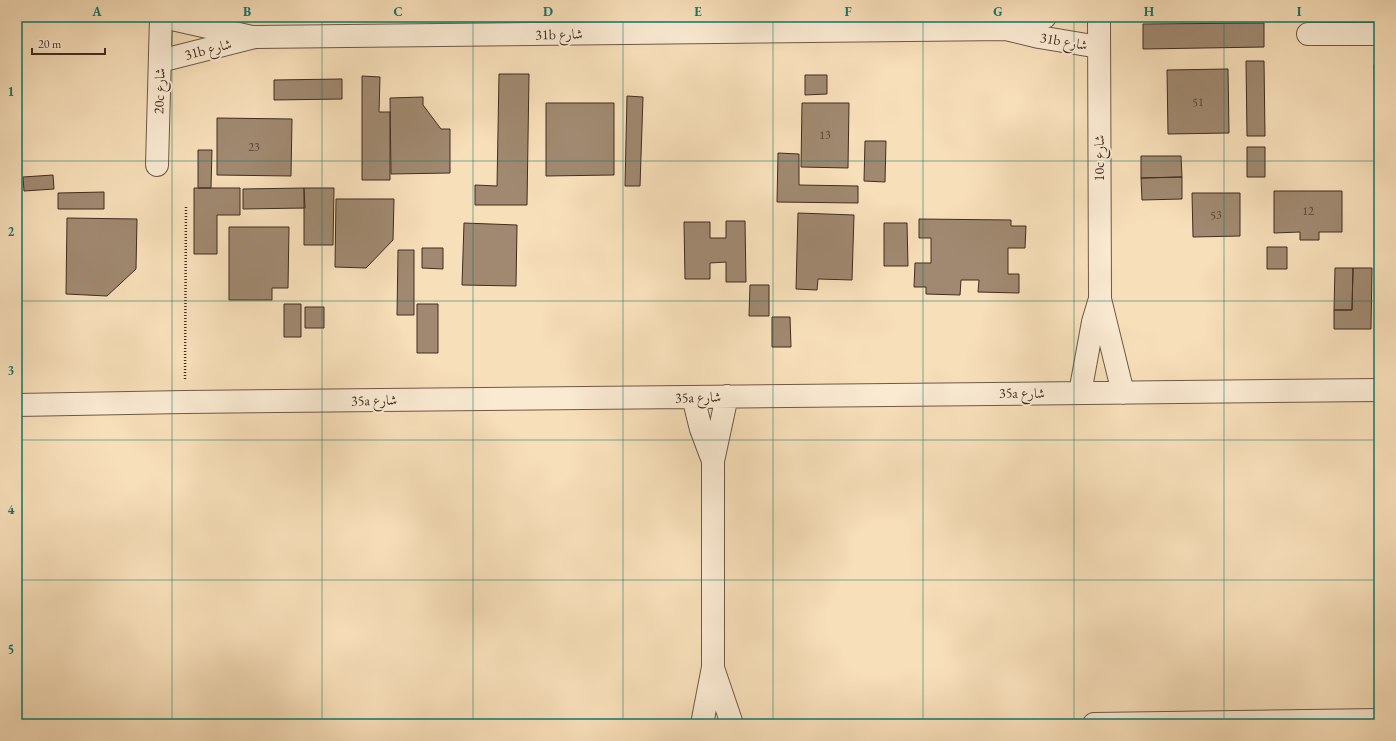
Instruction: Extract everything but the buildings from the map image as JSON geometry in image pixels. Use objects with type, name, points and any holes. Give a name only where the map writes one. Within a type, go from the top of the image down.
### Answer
[{"type":"street","name":"31b شارع","points":[[162,17],[255,37]]},
{"type":"street","name":"20c شارع","points":[[157,165],[162,17]]},
{"type":"street","name":"31b شارع","points":[[1006,29],[1045,17]]},
{"type":"street","name":"10c شارع","points":[[1099,17],[1100,299],[1123,393]]},
{"type":"street","name":"31b شارع","points":[[160,61],[255,37],[810,24],[1006,29],[1039,37],[1099,47]]},
{"type":"street","points":[[1308,34],[1379,34]]},
{"type":"street","name":"10c شارع","points":[[1080,393],[1093,322],[1100,299]]},
{"type":"street","name":"35a شارع","points":[[17,405],[1379,390]]},
{"type":"street","points":[[702,724],[713,667],[713,461],[727,396]]},
{"type":"street","points":[[693,397],[701,429],[713,461]]},
{"type":"street","points":[[713,667],[732,724]]},
{"type":"street","points":[[1094,724],[1379,720]]},
{"type":"path","points":[[184,402],[186,206]]}]
